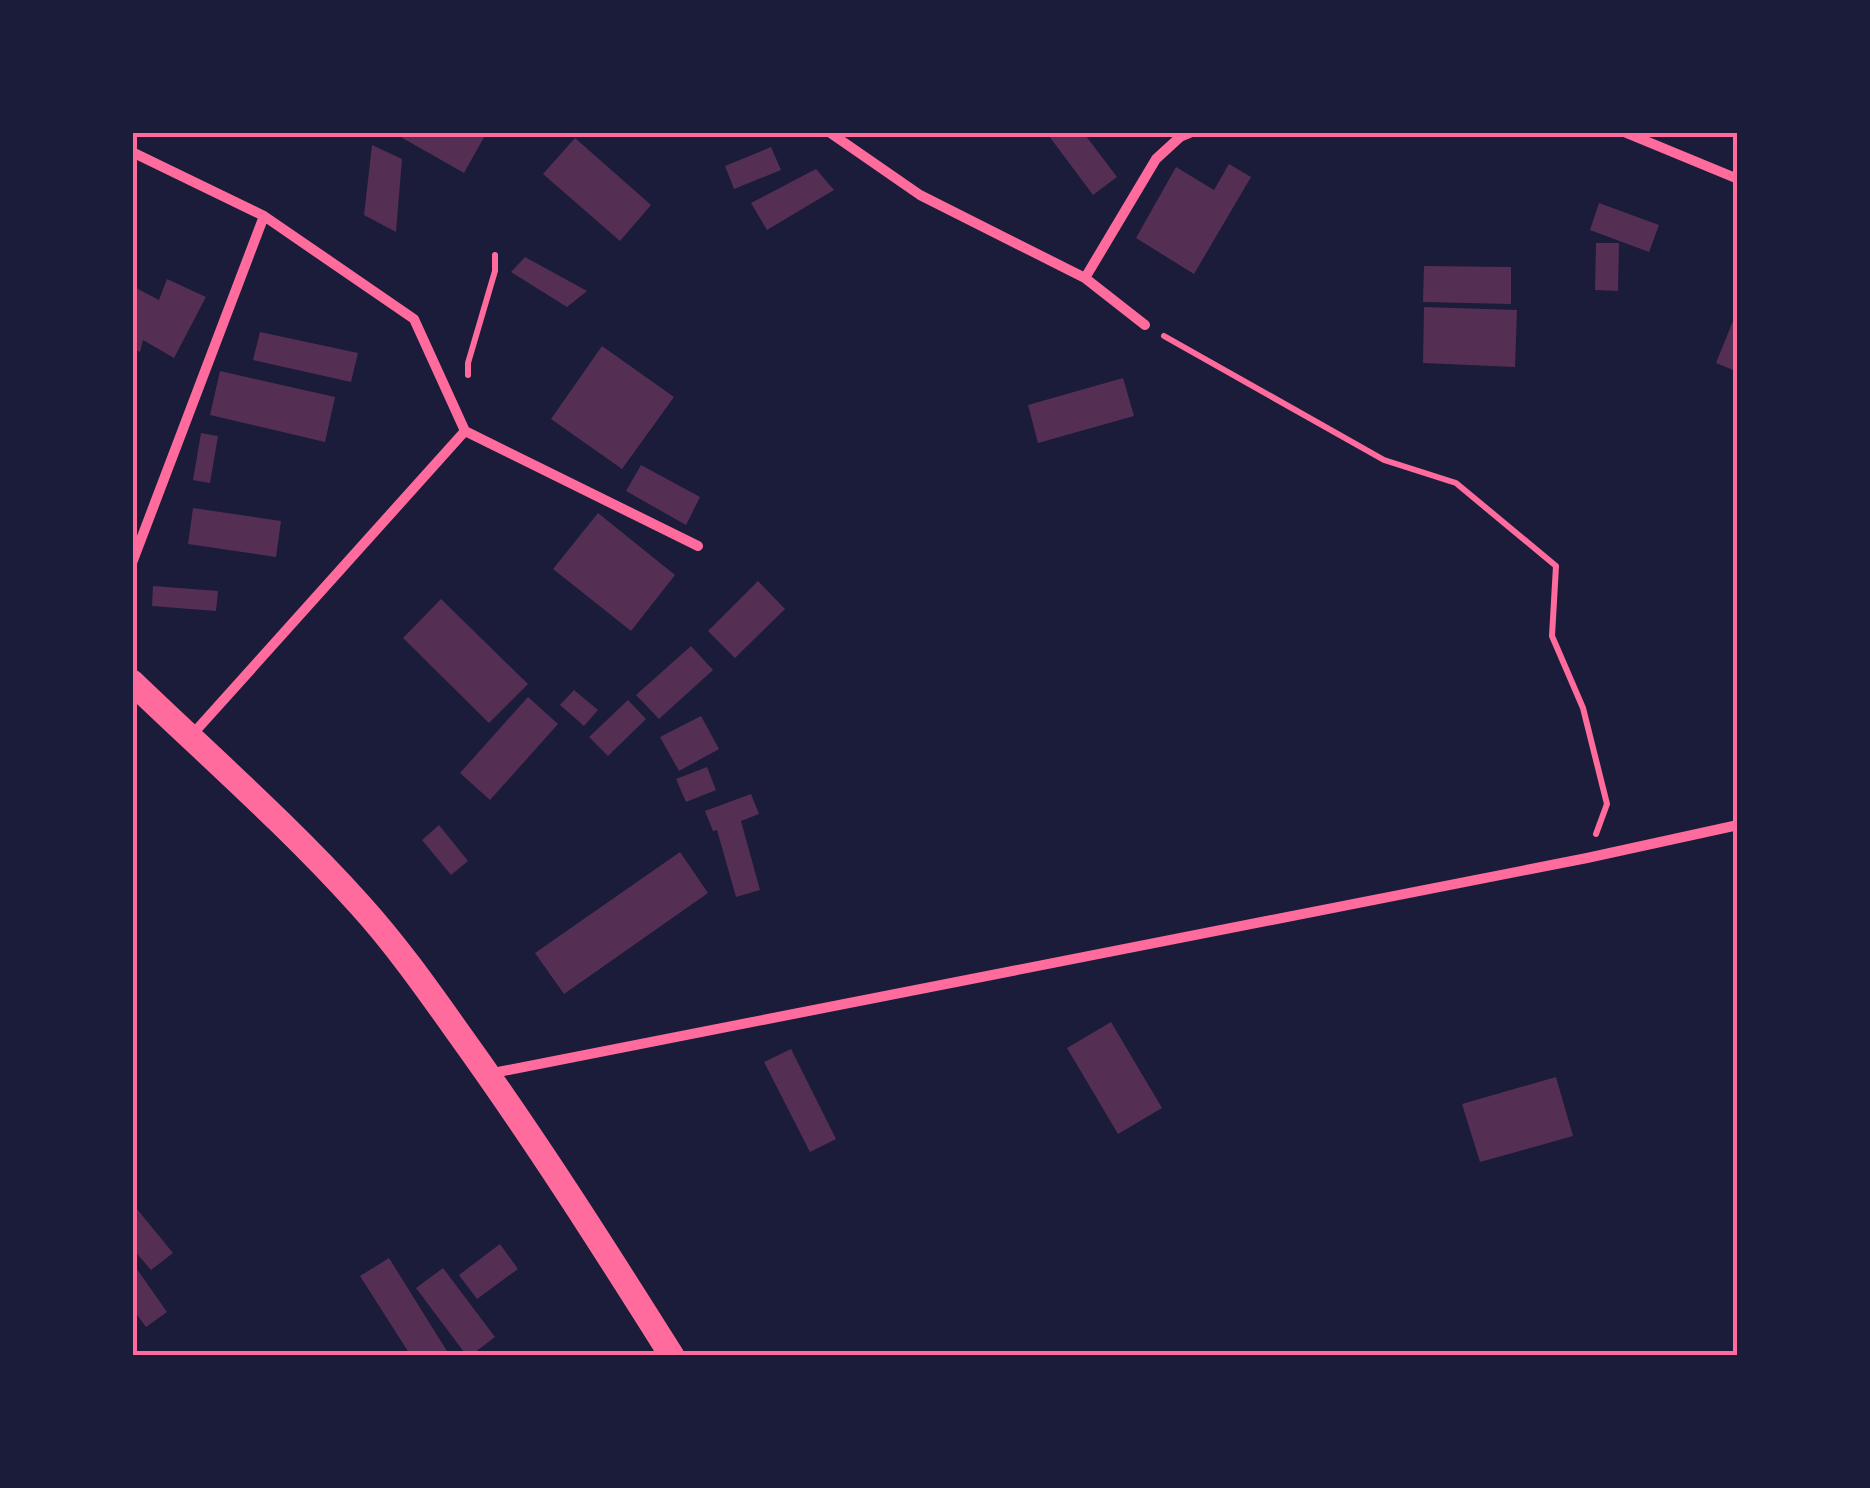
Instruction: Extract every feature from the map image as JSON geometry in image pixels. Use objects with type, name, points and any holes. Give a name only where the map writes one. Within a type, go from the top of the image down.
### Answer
[{"type":"main road","points":[[132,682],[280,820],[362,907],[412,968],[488,1074],[672,1356]]},
{"type":"street","points":[[828,132],[920,195],[1085,278],[1145,326]]},
{"type":"street","points":[[1085,278],[1156,160],[1180,137],[1192,132]]},
{"type":"street","points":[[1624,132],[1738,180]]},
{"type":"street","points":[[132,152],[264,216],[414,320],[465,431],[698,546]]},
{"type":"street","points":[[132,563],[264,216]]},
{"type":"street","points":[[190,737],[465,431]]},
{"type":"street","points":[[488,1074],[1738,825]]},
{"type":"path","points":[[468,380],[468,362],[495,271],[495,255]]},
{"type":"path","points":[[1145,326],[1384,460],[1456,483],[1556,566],[1552,636],[1583,708],[1607,804],[1587,858]]},
{"type":"building","points":[[392,132],[487,132],[464,173]]},
{"type":"building","points":[[1046,132],[1083,132],[1117,177],[1093,195]]},
{"type":"building","points":[[575,138],[651,205],[620,241],[543,174]]},
{"type":"building","points":[[372,145],[402,159],[396,232],[364,215]]},
{"type":"building","points":[[771,147],[781,170],[734,189],[725,166]]},
{"type":"building","points":[[1229,164],[1251,177],[1194,274],[1136,238],[1176,167],[1214,190]]},
{"type":"building","points":[[816,169],[834,190],[767,230],[751,203]]},
{"type":"building","points":[[1599,203],[1659,225],[1649,252],[1590,230]]},
{"type":"building","points":[[1596,243],[1619,243],[1618,291],[1595,290]]},
{"type":"building","points":[[525,257],[587,291],[567,307],[511,272]]},
{"type":"building","points":[[1424,266],[1511,267],[1511,304],[1423,302]]},
{"type":"building","points":[[167,279],[206,297],[174,358],[143,340],[140,352],[132,348],[132,286],[159,300]]},
{"type":"building","points":[[1424,307],[1517,310],[1515,367],[1423,363]]},
{"type":"building","points":[[1738,311],[1738,372],[1716,363]]},
{"type":"building","points":[[260,332],[358,353],[351,382],[253,360]]},
{"type":"building","points":[[602,346],[674,397],[622,469],[551,419]]},
{"type":"building","points":[[220,371],[335,397],[325,442],[210,415]]},
{"type":"building","points":[[1123,378],[1134,416],[1038,443],[1028,405]]},
{"type":"building","points":[[201,433],[218,436],[210,483],[193,480]]},
{"type":"building","points":[[641,465],[700,497],[686,525],[626,491]]},
{"type":"building","points":[[193,508],[281,521],[276,557],[188,544]]},
{"type":"building","points":[[598,513],[675,575],[631,631],[553,569]]},
{"type":"building","points":[[758,581],[785,609],[735,658],[708,631]]},
{"type":"building","points":[[153,586],[218,591],[216,611],[152,606]]},
{"type":"building","points":[[441,599],[528,684],[489,723],[403,638]]},
{"type":"building","points":[[691,646],[713,670],[659,719],[636,695]]},
{"type":"building","points":[[574,690],[598,710],[584,726],[560,705]]},
{"type":"building","points":[[528,697],[558,724],[490,800],[460,773]]},
{"type":"building","points":[[628,700],[646,719],[608,756],[589,737]]},
{"type":"building","points":[[701,716],[719,749],[679,771],[660,737]]},
{"type":"building","points":[[707,767],[716,790],[686,802],[676,779]]},
{"type":"building","points":[[751,794],[759,814],[741,821],[760,890],[736,897],[717,830],[713,831],[705,811]]},
{"type":"building","points":[[439,825],[468,861],[451,875],[422,840]]},
{"type":"building","points":[[680,852],[708,893],[564,994],[535,953]]},
{"type":"building","points":[[1111,1022],[1162,1108],[1118,1134],[1067,1048]]},
{"type":"building","points":[[791,1049],[836,1139],[810,1152],[764,1062]]},
{"type":"building","points":[[1556,1077],[1573,1136],[1480,1162],[1462,1104]]},
{"type":"building","points":[[132,1203],[173,1253],[151,1270],[132,1248]]},
{"type":"building","points":[[500,1244],[518,1269],[477,1299],[459,1275]]},
{"type":"building","points":[[389,1258],[450,1356],[411,1356],[360,1276]]},
{"type":"building","points":[[132,1262],[167,1312],[146,1327],[132,1308]]},
{"type":"building","points":[[443,1268],[495,1337],[470,1356],[416,1288]]}]
